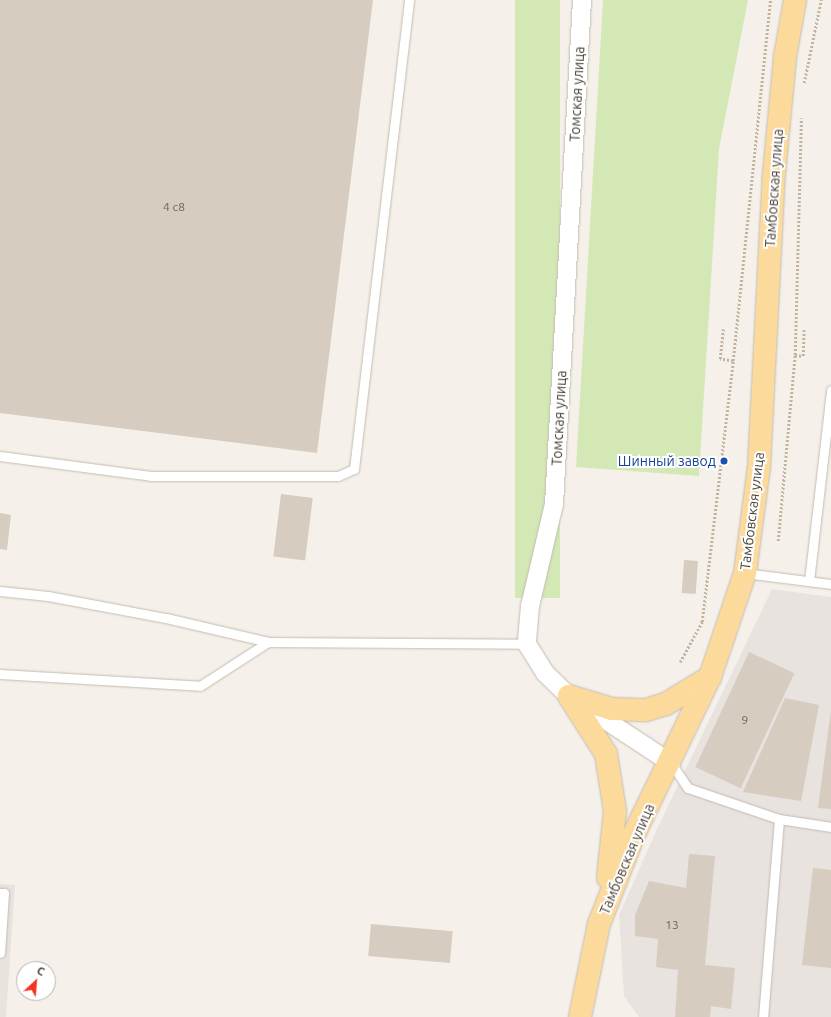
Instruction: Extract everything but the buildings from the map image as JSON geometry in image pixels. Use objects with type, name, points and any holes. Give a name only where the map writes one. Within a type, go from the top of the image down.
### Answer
[{"type":"main road","name":"Тамбовская улица","points":[[580,1017],[599,924],[635,832],[670,763],[710,677],[745,573],[759,467],[774,174],[785,57],[795,0]]},
{"type":"main road","points":[[569,696],[612,709],[646,710],[666,704],[710,677]]},
{"type":"main road","points":[[569,696],[606,754],[615,811],[610,868],[599,924]]},
{"type":"street","name":"Томская улица","points":[[527,644],[530,606],[554,504],[582,0]]},
{"type":"street","points":[[527,644],[545,673],[569,696],[670,763]]},
{"type":"lane","points":[[0,456],[151,476],[338,476],[354,469],[409,0]]},
{"type":"lane","points":[[809,581],[831,390]]},
{"type":"lane","points":[[745,573],[831,584]]},
{"type":"lane","points":[[0,591],[48,596],[158,616],[268,642],[527,644]]},
{"type":"lane","points":[[0,674],[200,686],[268,642]]},
{"type":"lane","points":[[670,763],[688,788],[780,819],[831,827]]},
{"type":"lane","points":[[763,1017],[780,819]]},
{"type":"lane","points":[[0,893],[4,893],[0,953]]},
{"type":"path","points":[[680,662],[702,622],[733,361],[770,0]]},
{"type":"path","points":[[803,88],[821,0]]},
{"type":"path","points":[[778,541],[795,355],[801,111]]},
{"type":"path","points":[[723,329],[720,359],[733,361]]},
{"type":"path","points":[[795,355],[803,356],[804,330]]},
{"type":"shaded area","points":[[772,589],[831,597],[831,1017],[639,1017],[624,996],[619,915],[657,829]]},
{"type":"shaded area","points":[[0,884],[15,885],[6,1017],[0,1017]]},
{"type":"green space","points":[[515,0],[560,0],[560,598],[515,598]]},
{"type":"green space","points":[[603,0],[748,0],[719,149],[699,476],[576,467]]},
{"type":"place","name":"Шинный завод","points":[[724,461]]}]
